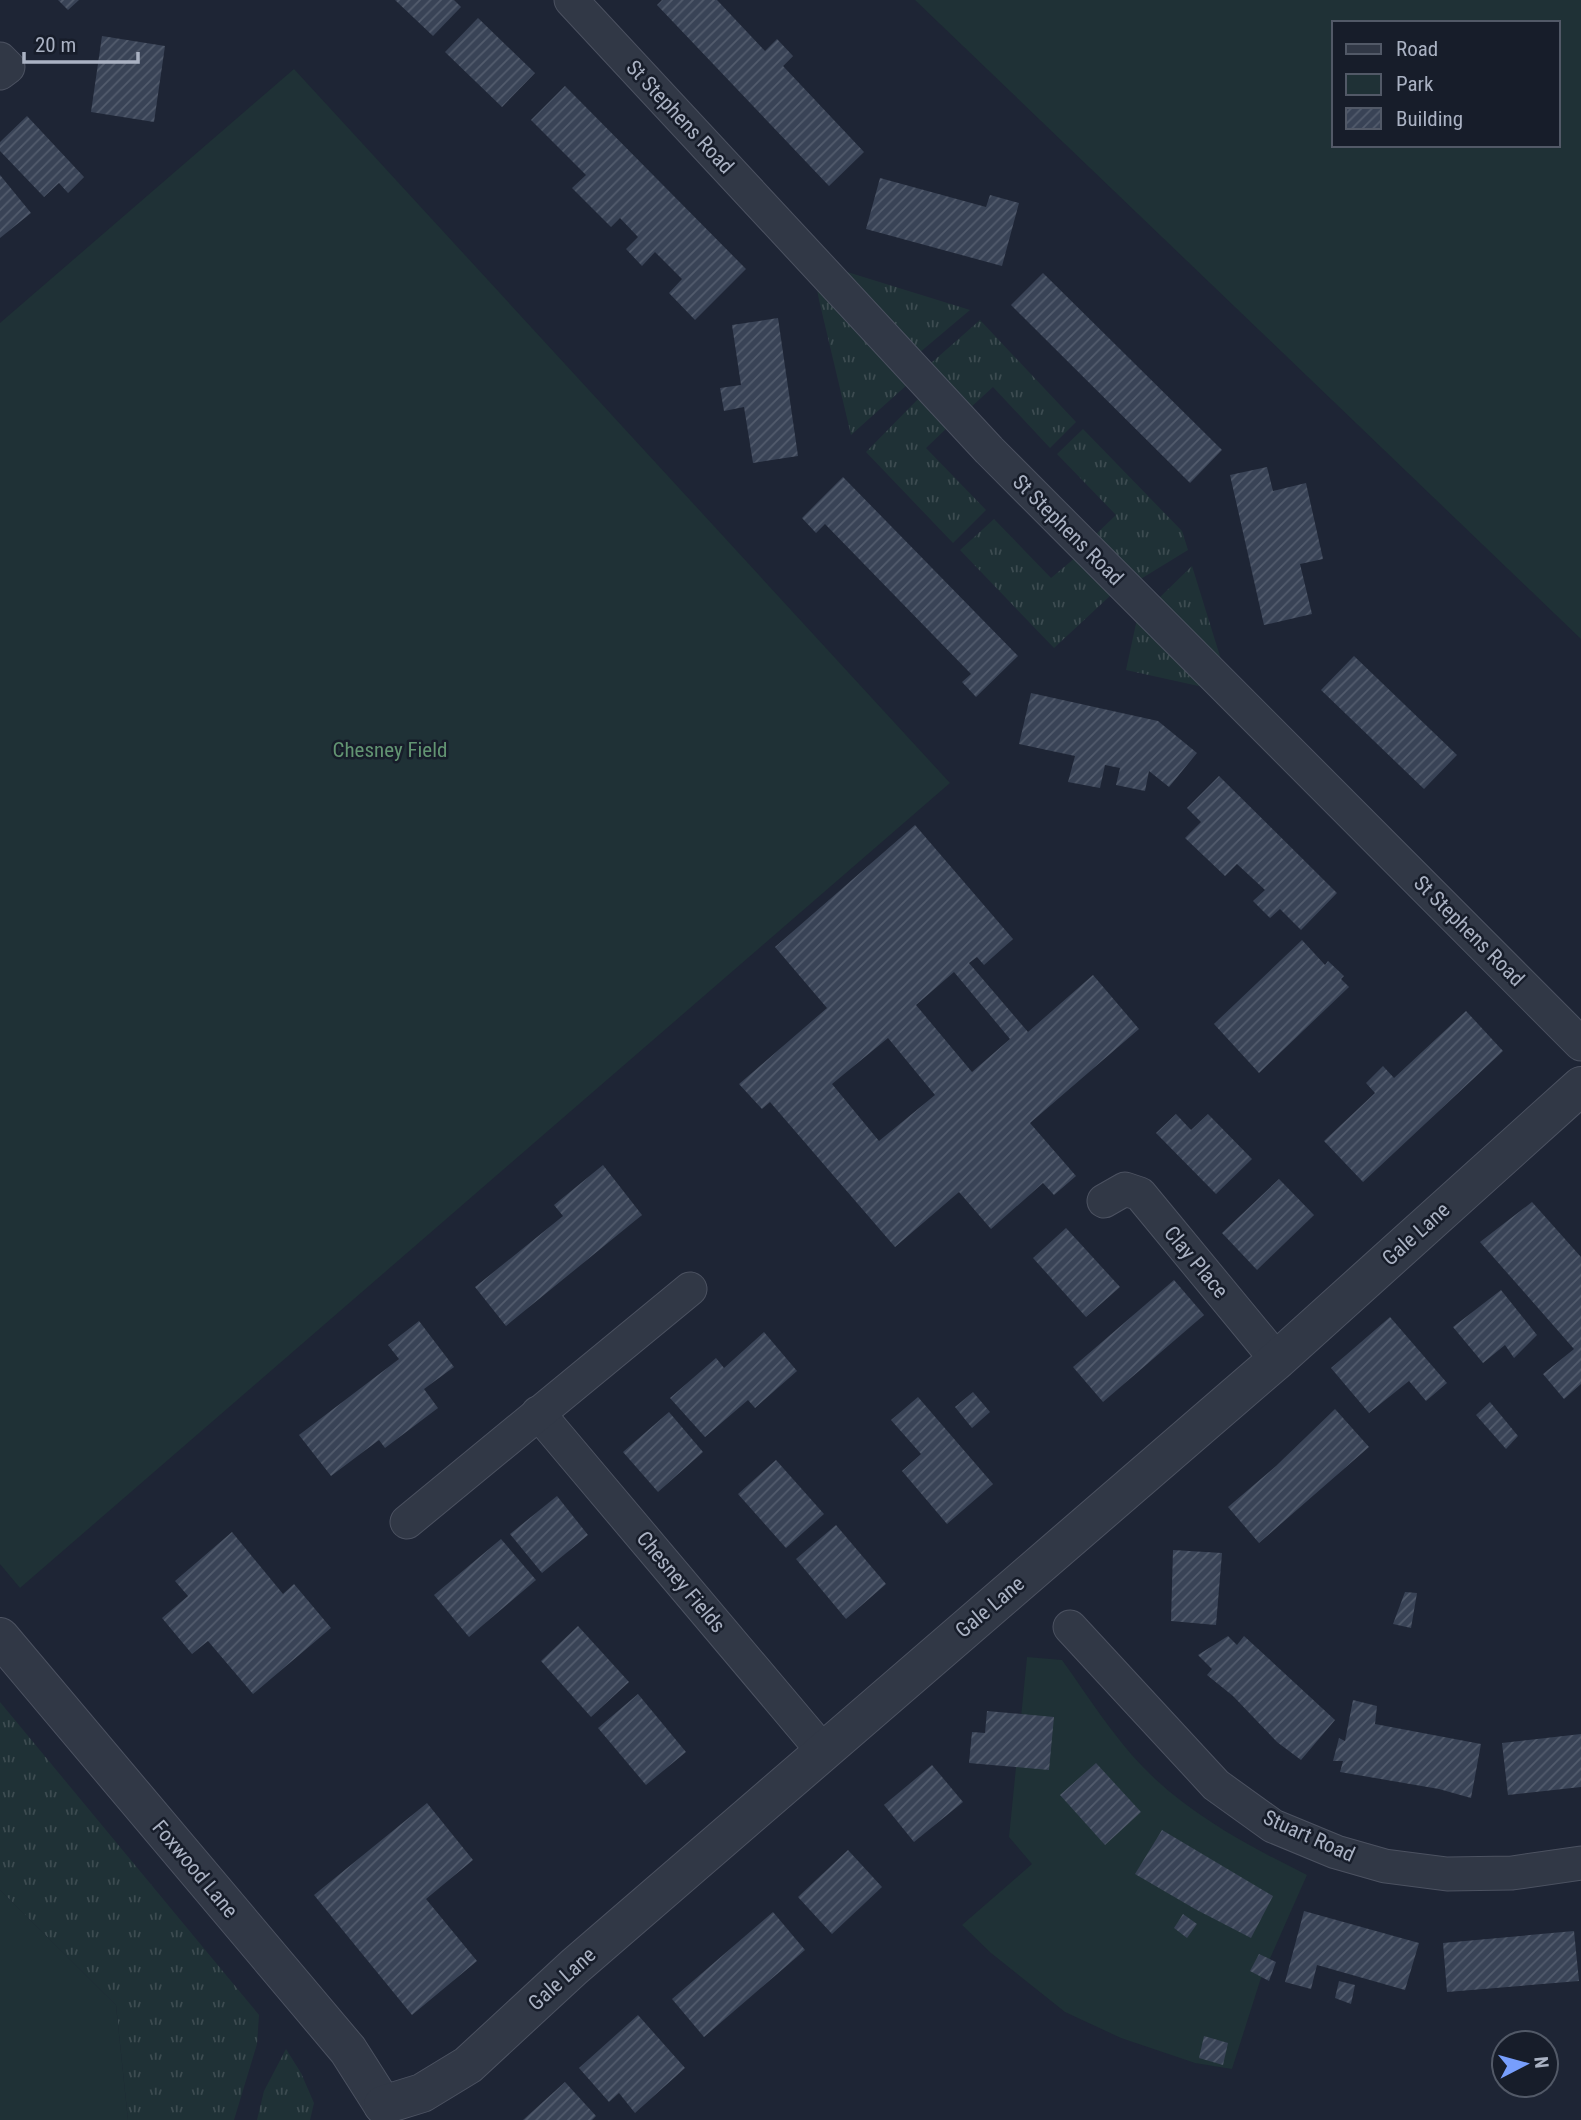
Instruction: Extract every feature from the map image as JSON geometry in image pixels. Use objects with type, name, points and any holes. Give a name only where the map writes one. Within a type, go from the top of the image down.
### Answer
[{"type":"street","name":"St Stephens Road","points":[[571,0],[989,450],[1581,1044]]},
{"type":"street","points":[[0,59],[8,67],[0,73]]},
{"type":"street","name":"Gale Lane","points":[[379,2112],[422,2093],[468,2066],[574,1967],[1277,1360],[1581,1086]]},
{"type":"street","name":"Clay Place","points":[[1104,1201],[1125,1189],[1140,1194],[1277,1360]]},
{"type":"street","points":[[407,1522],[690,1289]]},
{"type":"street","name":"Chesney Fields","points":[[538,1413],[823,1751]]},
{"type":"street","name":"Stuart Road","points":[[1070,1627],[1216,1785],[1273,1826],[1336,1852],[1385,1866],[1447,1874],[1512,1873],[1581,1863]]},
{"type":"street","name":"Foxwood Lane","points":[[0,1637],[348,2050],[366,2075],[379,2112]]},
{"type":"green space","points":[[915,0],[1581,0],[1581,639]]},
{"type":"green space","name":"Chesney Field","points":[[294,69],[950,783],[20,1588],[0,1564],[0,323]]},
{"type":"green space","points":[[844,271],[970,310],[919,353]]},
{"type":"green space","points":[[816,284],[908,384],[851,435],[819,300]]},
{"type":"green space","points":[[980,320],[1076,422],[1050,448],[993,387],[970,408],[930,364]]},
{"type":"green space","points":[[921,396],[949,426],[926,448],[986,510],[953,543],[866,452]]},
{"type":"green space","points":[[1083,429],[1182,531],[1188,550],[1139,580],[1093,537],[1116,515],[1057,454]]},
{"type":"green space","points":[[994,519],[1051,578],[1076,557],[1111,595],[1054,648],[960,550]]},
{"type":"green space","points":[[1192,566],[1223,666],[1157,600]]},
{"type":"green space","points":[[1137,619],[1203,687],[1126,670]]},
{"type":"green space","points":[[1027,1657],[1062,1660],[1121,1742],[1143,1767],[1179,1800],[1220,1828],[1307,1875],[1260,1981],[1232,2069],[1195,2063],[1121,2038],[1065,2012],[991,1953],[962,1925],[1032,1864],[1009,1837]]},
{"type":"green space","points":[[0,1702],[259,2015],[257,2044],[234,2120],[128,2120],[116,2005],[0,1890]]},
{"type":"green space","points":[[0,1890],[116,2005],[128,2120],[0,2120]]},
{"type":"green space","points":[[286,2049],[301,2073],[314,2103],[310,2120],[257,2120],[264,2091]]},
{"type":"building","points":[[58,0],[79,0],[68,10]]},
{"type":"building","points":[[395,0],[454,0],[461,7],[433,36]]},
{"type":"building","points":[[662,0],[717,0],[765,51],[777,39],[793,56],[783,66],[864,152],[829,186],[657,5]]},
{"type":"building","points":[[478,18],[535,73],[502,107],[445,52]]},
{"type":"building","points":[[102,36],[165,46],[154,122],[91,112]]},
{"type":"building","points":[[565,86],[746,269],[695,320],[669,293],[682,279],[655,252],[642,266],[626,249],[638,237],[620,218],[611,227],[572,188],[586,175],[531,120]]},
{"type":"building","points":[[27,116],[84,177],[68,193],[59,183],[44,197],[0,151],[0,142]]},
{"type":"building","points":[[0,175],[31,213],[0,238]]},
{"type":"building","points":[[880,178],[986,207],[990,195],[1019,203],[1002,266],[866,229]]},
{"type":"building","points":[[1043,273],[1222,450],[1190,483],[1011,305]]},
{"type":"building","points":[[778,318],[798,456],[753,463],[744,407],[724,411],[720,388],[741,385],[732,325]]},
{"type":"building","points":[[1267,467],[1273,491],[1306,483],[1323,559],[1300,564],[1312,614],[1264,625],[1230,475]]},
{"type":"building","points":[[843,477],[1018,656],[976,697],[962,682],[971,674],[825,524],[816,533],[802,518]]},
{"type":"building","points":[[1354,656],[1457,755],[1424,789],[1321,690]]},
{"type":"building","points":[[1031,693],[1158,721],[1197,753],[1169,787],[1149,771],[1145,791],[1116,785],[1120,768],[1105,765],[1100,788],[1068,782],[1075,756],[1019,744]]},
{"type":"building","points":[[1219,776],[1337,893],[1301,930],[1280,909],[1270,918],[1253,901],[1265,890],[1237,864],[1225,876],[1185,838],[1201,822],[1187,808]]},
{"type":"building","points":[[915,825],[1013,939],[984,965],[977,957],[969,963],[1028,1032],[1093,975],[1139,1029],[1030,1123],[1076,1176],[1054,1195],[1043,1183],[991,1229],[959,1192],[895,1247],[770,1102],[762,1109],[739,1084],[827,1008],[775,947]],"holes":[[[954,972],[1010,1039],[972,1072],[916,1005]],[[888,1038],[935,1095],[879,1141],[832,1084]]]},
{"type":"building","points":[[1302,940],[1325,965],[1328,961],[1344,976],[1341,979],[1349,987],[1259,1073],[1214,1024]]},
{"type":"building","points":[[1466,1011],[1503,1051],[1363,1182],[1324,1141],[1375,1093],[1366,1083],[1383,1066],[1394,1078]]},
{"type":"building","points":[[1176,1114],[1191,1130],[1208,1114],[1252,1159],[1216,1194],[1156,1133]]},
{"type":"building","points":[[603,1165],[642,1215],[506,1326],[475,1287],[563,1216],[554,1205]]},
{"type":"building","points":[[1279,1179],[1314,1215],[1257,1270],[1222,1233]]},
{"type":"building","points":[[1532,1202],[1581,1257],[1581,1384],[1564,1399],[1543,1374],[1574,1349],[1480,1242]]},
{"type":"building","points":[[1066,1228],[1120,1287],[1086,1317],[1033,1258]]},
{"type":"building","points":[[1174,1280],[1204,1315],[1103,1402],[1073,1367]]},
{"type":"building","points":[[1501,1290],[1537,1335],[1514,1358],[1505,1345],[1483,1363],[1453,1327]]},
{"type":"building","points":[[1390,1317],[1447,1383],[1426,1401],[1409,1381],[1369,1413],[1331,1368]]},
{"type":"building","points":[[419,1321],[454,1367],[424,1389],[438,1408],[385,1448],[379,1440],[331,1476],[299,1435],[399,1359],[388,1345]]},
{"type":"building","points":[[764,1332],[797,1371],[755,1408],[748,1400],[705,1437],[670,1398],[716,1358],[724,1368]]},
{"type":"building","points":[[973,1392],[990,1412],[972,1428],[955,1407]]},
{"type":"building","points":[[918,1397],[993,1484],[947,1524],[902,1471],[921,1454],[891,1420]]},
{"type":"building","points":[[1490,1402],[1518,1436],[1506,1449],[1476,1415]]},
{"type":"building","points":[[1335,1409],[1369,1447],[1259,1543],[1228,1507],[1276,1466]]},
{"type":"building","points":[[669,1412],[703,1452],[658,1492],[623,1452]]},
{"type":"building","points":[[776,1460],[824,1514],[786,1548],[738,1494]]},
{"type":"building","points":[[557,1496],[588,1535],[542,1573],[510,1534]]},
{"type":"building","points":[[836,1525],[886,1584],[846,1619],[796,1559]]},
{"type":"building","points":[[232,1532],[283,1594],[294,1584],[331,1628],[253,1694],[208,1641],[192,1654],[162,1618],[188,1596],[175,1581]]},
{"type":"building","points":[[501,1539],[536,1580],[469,1637],[434,1595]]},
{"type":"building","points":[[1173,1550],[1222,1553],[1216,1625],[1171,1621]]},
{"type":"building","points":[[1405,1592],[1417,1593],[1411,1628],[1393,1624]]},
{"type":"building","points":[[578,1626],[629,1682],[591,1717],[541,1661]]},
{"type":"building","points":[[1228,1636],[1237,1645],[1244,1636],[1335,1720],[1301,1760],[1277,1742],[1233,1696],[1207,1675],[1212,1669],[1198,1655]]},
{"type":"building","points":[[638,1694],[686,1752],[646,1785],[598,1728]]},
{"type":"building","points":[[1353,1700],[1377,1706],[1375,1724],[1481,1744],[1471,1798],[1439,1789],[1340,1772],[1343,1761],[1333,1761],[1339,1738],[1345,1741]]},
{"type":"building","points":[[987,1711],[1054,1717],[1049,1770],[969,1763],[972,1732],[985,1733]]},
{"type":"building","points":[[1581,1734],[1581,1787],[1508,1795],[1502,1743]]},
{"type":"building","points":[[1096,1763],[1141,1812],[1105,1845],[1060,1795]]},
{"type":"building","points":[[932,1765],[963,1802],[914,1842],[884,1805]]},
{"type":"building","points":[[427,1803],[473,1860],[426,1899],[477,1961],[412,2015],[314,1895]]},
{"type":"building","points":[[1162,1830],[1273,1896],[1251,1938],[1135,1874]]},
{"type":"building","points":[[848,1850],[882,1887],[832,1934],[798,1897]]},
{"type":"building","points":[[1304,1911],[1419,1943],[1405,1990],[1317,1965],[1311,1989],[1285,1982]]},
{"type":"building","points":[[773,1912],[805,1950],[704,2037],[672,1999]]},
{"type":"building","points":[[1183,1914],[1197,1924],[1187,1938],[1174,1928]]},
{"type":"building","points":[[1574,1931],[1579,1981],[1447,1992],[1443,1943]]},
{"type":"building","points":[[1259,1954],[1276,1962],[1269,1981],[1250,1971]]},
{"type":"building","points":[[1339,1981],[1355,1985],[1351,2004],[1335,1998]]},
{"type":"building","points":[[638,2015],[685,2068],[635,2113],[619,2093],[609,2102],[579,2068]]},
{"type":"building","points":[[1204,2036],[1228,2043],[1223,2065],[1199,2058]]},
{"type":"building","points":[[565,2082],[596,2116],[592,2120],[523,2120]]}]
